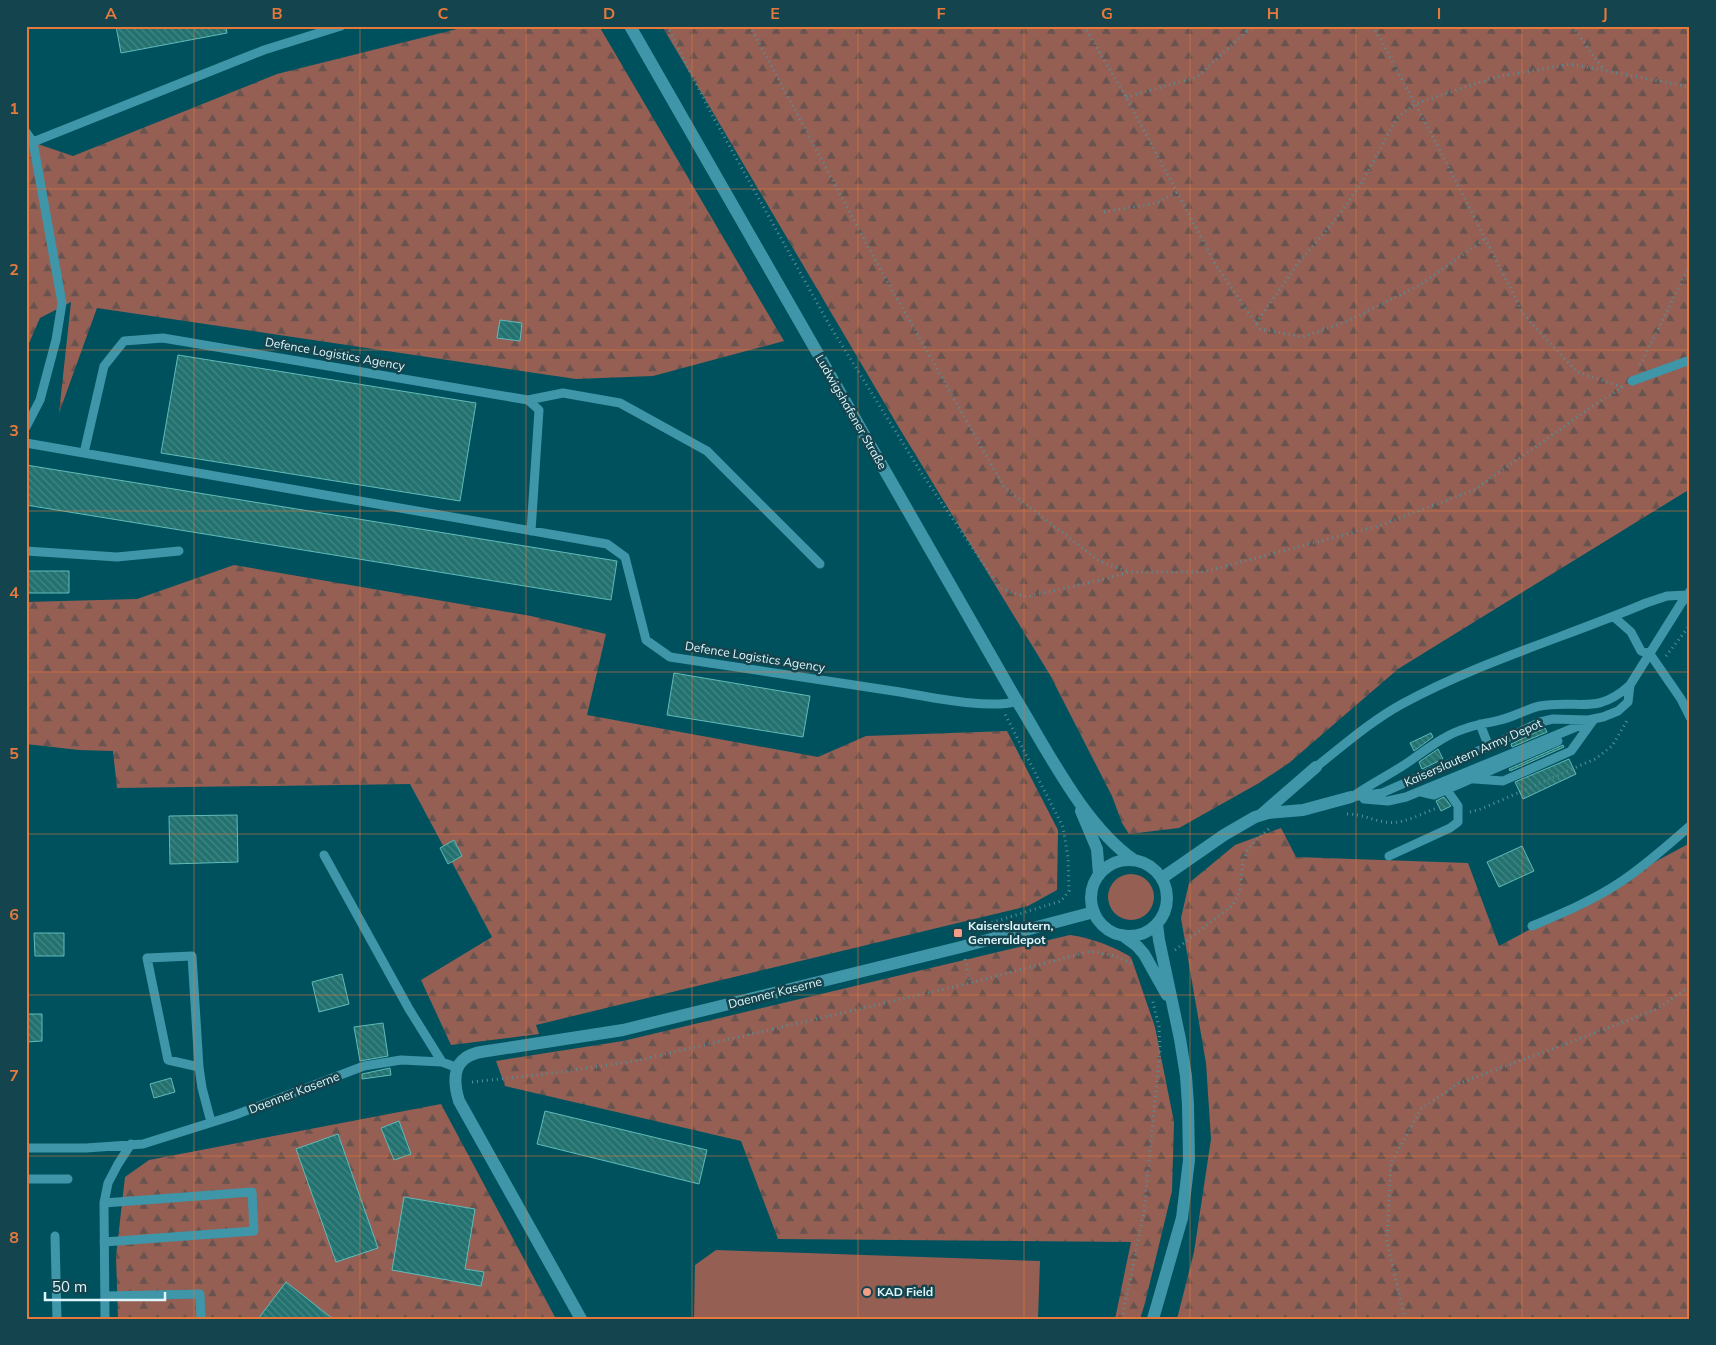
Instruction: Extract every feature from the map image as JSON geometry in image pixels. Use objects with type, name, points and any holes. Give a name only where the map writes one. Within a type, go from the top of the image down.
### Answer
[{"type":"street","name":"Ludwigshafener Straße","points":[[630,26],[1017,701],[1074,795],[1115,845],[1134,860]]},
{"type":"street","name":"Kaiserslautern Army Depot","points":[[1162,878],[1224,835],[1262,814],[1316,767]]},
{"type":"street","name":"Ludwigshafener Straße","points":[[1074,795],[1097,849],[1099,875]]},
{"type":"street","name":"Kaiserslautern Army Depot","points":[[1262,814],[1303,810],[1351,798]]},
{"type":"street","points":[[1122,935],[1134,936],[1142,934],[1157,924],[1165,912],[1167,904],[1167,890],[1162,878],[1150,866],[1134,860],[1118,862],[1106,868],[1099,875],[1091,900],[1094,912],[1100,923],[1106,928],[1122,935],[1144,954],[1171,1001]]},
{"type":"street","name":"Daenner Kaserne","points":[[458,1068],[462,1061],[472,1054],[623,1030],[1094,912]]},
{"type":"street","points":[[1154,1319],[1182,1218],[1189,1160],[1186,1076],[1157,924]]},
{"type":"street","points":[[458,1068],[455,1082],[462,1106],[581,1319]]},
{"type":"lane","points":[[33,142],[264,50],[342,26]]},
{"type":"lane","points":[[26,132],[33,142],[62,303],[56,340],[40,400],[26,427]]},
{"type":"lane","name":"Defence Logistics Agency","points":[[84,453],[104,366],[124,341],[163,338],[528,400]]},
{"type":"lane","points":[[1632,381],[1690,360]]},
{"type":"lane","points":[[528,400],[563,393],[620,403],[707,451],[820,564]]},
{"type":"lane","points":[[528,400],[539,410],[531,531]]},
{"type":"lane","name":"Defence Logistics Agency","points":[[26,443],[606,544],[625,557],[646,640],[670,657],[940,698],[1001,705],[1017,701]]},
{"type":"lane","points":[[26,551],[117,557],[179,551]]},
{"type":"lane","name":"Kaiserslautern Army Depot","points":[[1316,767],[1365,727],[1401,704],[1465,674],[1667,596],[1689,593]]},
{"type":"lane","name":"Kaiserslautern Army Depot","points":[[1351,798],[1382,794],[1547,720],[1594,719],[1611,715],[1628,702],[1630,685],[1689,593]]},
{"type":"lane","points":[[1614,617],[1631,632],[1641,651],[1650,654],[1681,699],[1690,717]]},
{"type":"lane","points":[[1351,798],[1372,782],[1405,765],[1439,741],[1458,731],[1500,720],[1541,706],[1580,706],[1602,702],[1618,695],[1630,685]]},
{"type":"lane","points":[[1472,778],[1503,781],[1571,751],[1594,719]]},
{"type":"lane","points":[[1421,792],[1434,795],[1447,790],[1571,734],[1594,719]]},
{"type":"lane","points":[[1351,798],[1388,801],[1406,798],[1594,719]]},
{"type":"lane","points":[[1480,724],[1489,747]]},
{"type":"lane","name":"Kaiserslautern Army Depot","points":[[1389,856],[1450,828],[1458,822],[1458,806],[1447,790]]},
{"type":"lane","points":[[1532,926],[1570,909],[1621,882],[1690,826]]},
{"type":"lane","points":[[324,855],[409,1009],[442,1062]]},
{"type":"lane","points":[[199,1067],[168,1060],[147,958],[192,956],[199,1067],[202,1088],[211,1122]]},
{"type":"lane","name":"Daenner Kaserne","points":[[26,1148],[86,1148],[143,1144],[235,1115],[364,1066],[401,1060],[442,1062],[458,1068]]},
{"type":"lane","points":[[105,1319],[104,1203],[108,1183],[131,1144]]},
{"type":"lane","points":[[26,1180],[68,1179]]},
{"type":"lane","points":[[104,1203],[252,1192],[254,1230],[104,1242]]},
{"type":"lane","points":[[55,1236],[57,1319]]},
{"type":"lane","points":[[105,1296],[200,1294],[201,1319]]},
{"type":"path","points":[[666,26],[715,121],[830,326],[922,474],[1000,588],[1026,597],[1129,572],[1203,572],[1390,522],[1474,490],[1596,404],[1632,381],[1690,265]]},
{"type":"path","points":[[750,26],[876,263],[1004,487],[1099,561],[1129,572]]},
{"type":"path","points":[[1084,26],[1126,97],[1217,267],[1260,329],[1303,337],[1348,321],[1420,286],[1485,238]]},
{"type":"path","points":[[1244,26],[1247,31]]},
{"type":"path","points":[[1126,97],[1198,77],[1247,31],[1260,26]]},
{"type":"path","points":[[1373,26],[1524,315],[1577,372],[1622,387]]},
{"type":"path","points":[[1572,26],[1604,70]]},
{"type":"path","points":[[1256,323],[1299,262],[1336,219],[1361,184],[1396,118],[1415,104],[1496,77],[1571,64],[1690,87]]},
{"type":"path","points":[[1104,212],[1157,203],[1177,192]]},
{"type":"path","points":[[986,924],[1061,901],[1069,891],[1068,858],[1063,827],[1001,705]]},
{"type":"path","points":[[1169,955],[1233,905],[1240,891],[1243,860],[1247,851],[1270,828],[1262,814]]},
{"type":"path","points":[[472,1082],[554,1073],[640,1060],[970,983],[1090,951],[1114,956],[1140,967]]},
{"type":"path","points":[[965,958],[970,983]]},
{"type":"path","points":[[1405,1319],[1387,1241],[1391,1163],[1421,1109],[1457,1084],[1579,1040],[1657,1008],[1690,986]]},
{"type":"path","points":[[1122,1319],[1144,1210],[1160,1050],[1159,1027],[1151,994]]},
{"type":"green space","points":[[469,26],[599,26],[784,341],[653,376],[576,379],[97,308],[59,413],[71,302],[40,318],[26,350],[26,140],[73,156],[277,74]]},
{"type":"green space","points":[[662,26],[1690,26],[1690,489],[1398,669],[1289,763],[1259,783],[1179,828],[1129,834],[1122,823],[1112,796],[1050,675],[898,426]]},
{"type":"green space","points":[[234,565],[531,616],[606,634],[587,715],[818,757],[866,736],[1007,731],[1058,830],[1057,890],[1028,906],[536,1025],[539,1034],[451,1045],[421,980],[492,937],[410,784],[117,788],[113,751],[79,750],[26,744],[26,602],[137,599]]},
{"type":"green space","points":[[1281,828],[1296,857],[1468,863],[1499,946],[1690,843],[1690,1319],[1177,1319],[1194,1252],[1211,1139],[1206,1063],[1181,918],[1189,883],[1235,845]]},
{"type":"green space","points":[[1136,874],[1148,880],[1153,888],[1153,906],[1148,914],[1140,919],[1126,920],[1114,914],[1109,906],[1108,892],[1114,880],[1122,875]]},
{"type":"green space","points":[[1070,935],[1102,943],[1131,957],[1155,1027],[1174,1122],[1172,1191],[1140,1319],[1115,1319],[1131,1242],[778,1239],[741,1141],[505,1086],[496,1061],[623,1041]]},
{"type":"green space","points":[[441,1104],[556,1319],[118,1319],[116,1256],[125,1177],[149,1160]]},
{"type":"green space","name":"KAD Field","points":[[716,1250],[1040,1261],[1038,1319],[694,1319],[695,1265]]},
{"type":"building","points":[[116,26],[226,26],[227,33],[121,53]]},
{"type":"building","points":[[500,320],[522,323],[520,341],[497,338]]},
{"type":"building","points":[[178,355],[476,403],[460,501],[161,453]]},
{"type":"building","points":[[26,465],[617,561],[611,600],[26,505]]},
{"type":"building","points":[[26,571],[69,571],[69,593],[26,593]]},
{"type":"building","points":[[674,673],[810,696],[803,737],[667,715]]},
{"type":"building","points":[[1545,728],[1547,732],[1512,747],[1511,744]]},
{"type":"building","points":[[1431,733],[1433,737],[1414,751],[1410,743]]},
{"type":"building","points":[[1563,745],[1564,747],[1510,771],[1509,769]]},
{"type":"building","points":[[1438,749],[1443,759],[1422,769],[1419,762]]},
{"type":"building","points":[[1569,759],[1576,774],[1523,799],[1515,782]]},
{"type":"building","points":[[1444,797],[1451,806],[1441,811],[1436,801]]},
{"type":"building","points":[[237,815],[238,862],[170,864],[169,816]]},
{"type":"building","points":[[454,840],[462,856],[448,864],[440,848]]},
{"type":"building","points":[[1522,846],[1534,871],[1499,887],[1487,862]]},
{"type":"building","points":[[34,933],[64,933],[64,956],[35,956]]},
{"type":"building","points":[[342,974],[349,1004],[319,1012],[312,982]]},
{"type":"building","points":[[26,1014],[42,1014],[42,1041],[26,1042]]},
{"type":"building","points":[[383,1023],[388,1056],[360,1061],[354,1027]]},
{"type":"building","points":[[390,1068],[391,1075],[362,1079],[362,1074]]},
{"type":"building","points":[[171,1078],[175,1092],[154,1098],[150,1084]]},
{"type":"building","points":[[545,1111],[707,1150],[699,1184],[537,1144]]},
{"type":"building","points":[[399,1121],[411,1154],[394,1160],[381,1128]]},
{"type":"building","points":[[338,1134],[378,1248],[336,1262],[296,1149]]},
{"type":"building","points":[[404,1197],[475,1209],[465,1269],[484,1272],[481,1286],[392,1270]]},
{"type":"building","points":[[286,1282],[333,1319],[258,1319]]},
{"type":"place","name":"Kaiserslautern, Generaldepot","points":[[958,933]]},
{"type":"place","name":"KAD Field","points":[[867,1292]]}]
